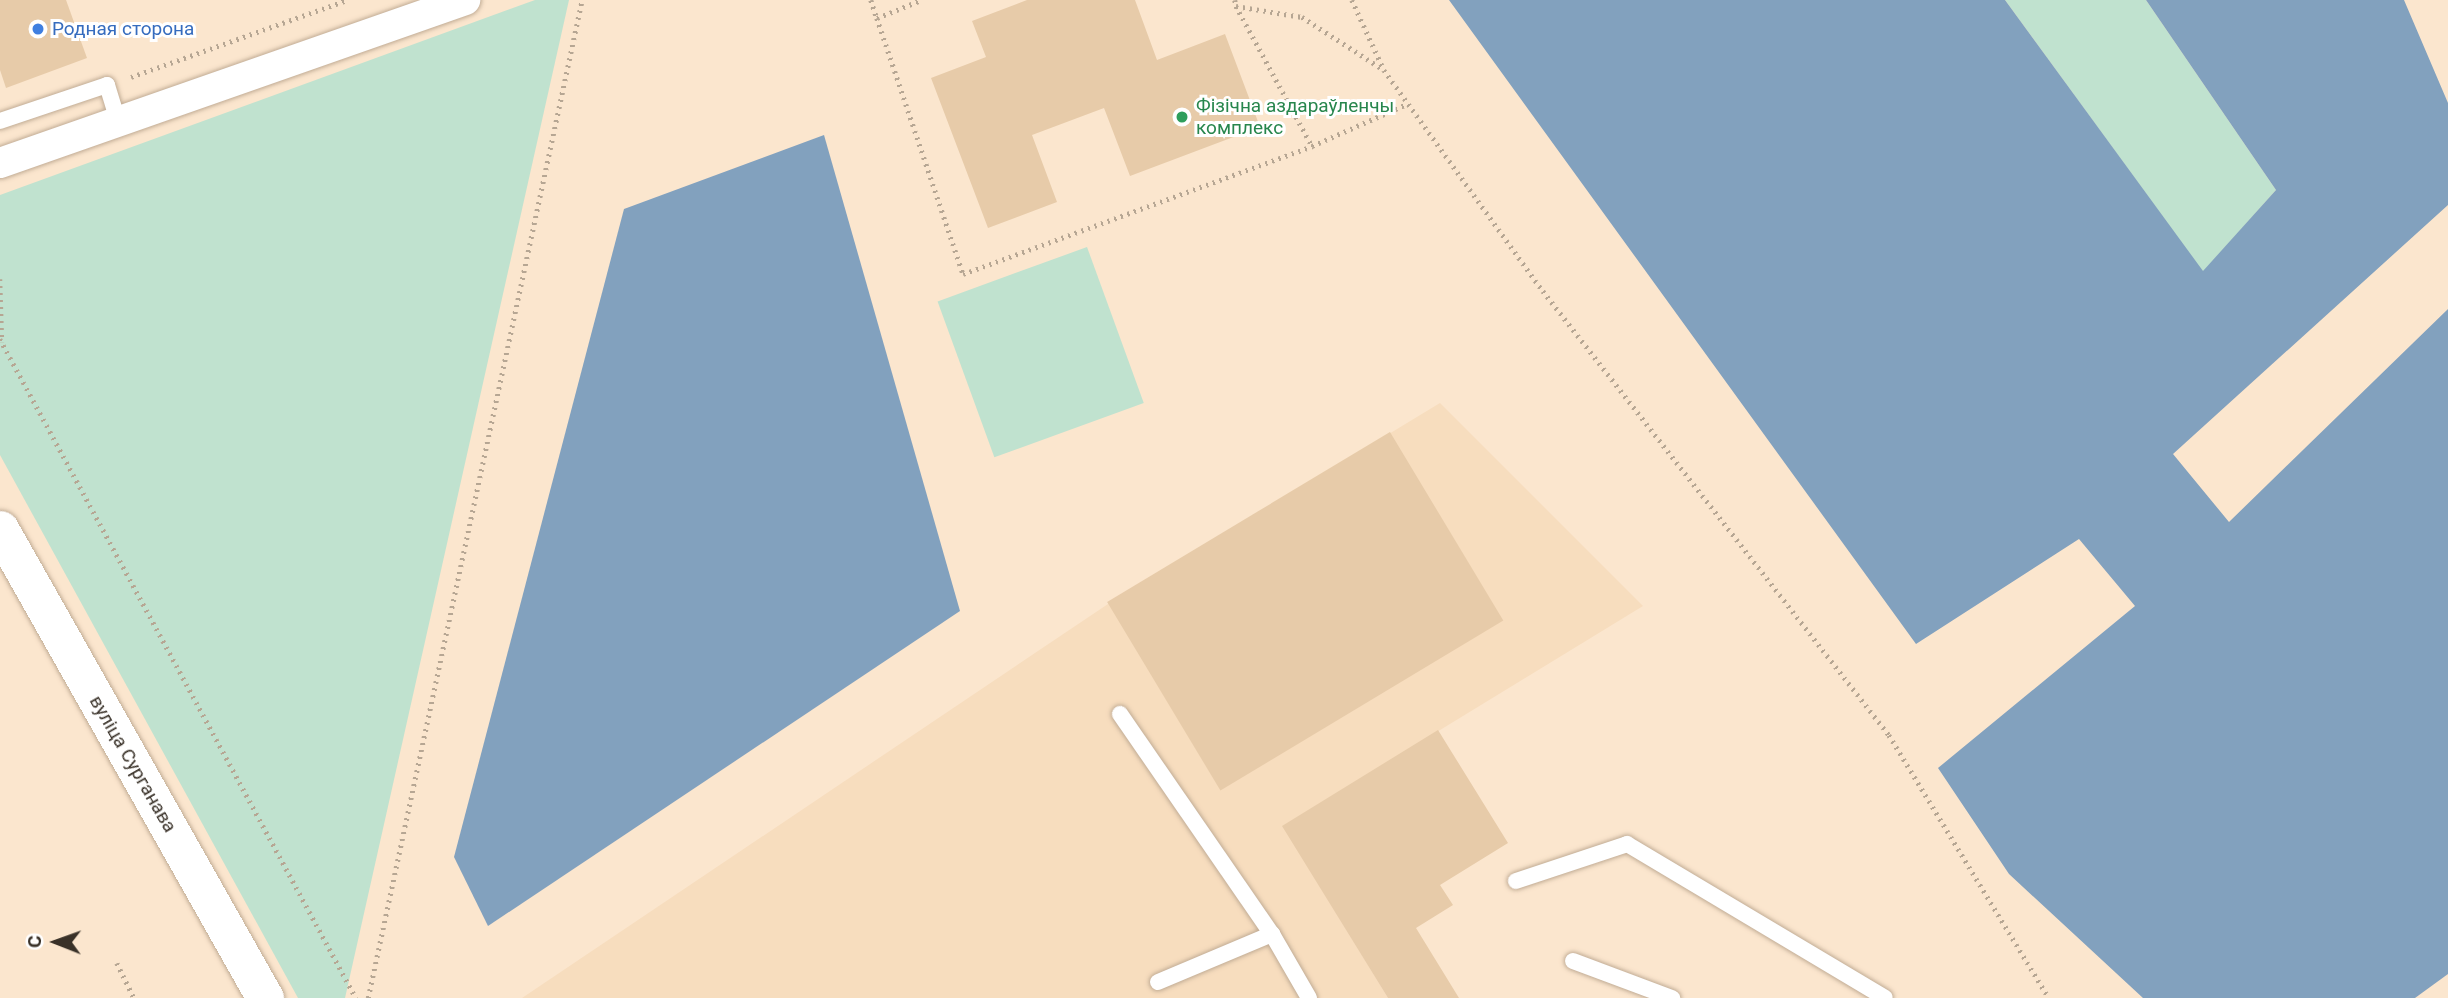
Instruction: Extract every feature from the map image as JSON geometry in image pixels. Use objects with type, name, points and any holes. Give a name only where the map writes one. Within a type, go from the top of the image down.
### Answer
[{"type":"street","points":[[0,163],[466,0]]},
{"type":"street","name":"вуліца Сурганава","points":[[0,530],[265,998]]},
{"type":"lane","points":[[0,121],[107,85],[118,121]]},
{"type":"lane","points":[[1120,714],[1272,934],[1309,998]]},
{"type":"lane","points":[[1516,881],[1627,844],[1885,998]]},
{"type":"lane","points":[[1158,982],[1272,934]]},
{"type":"lane","points":[[1573,961],[1672,998]]},
{"type":"path","points":[[107,85],[347,0]]},
{"type":"path","points":[[368,998],[582,0]]},
{"type":"path","points":[[871,0],[963,274],[1311,146],[1407,104]]},
{"type":"path","points":[[877,18],[921,0]]},
{"type":"path","points":[[1352,0],[1384,70],[1543,291],[1889,735],[2049,998]]},
{"type":"path","points":[[1236,3],[1311,146]]},
{"type":"path","points":[[1236,3],[1302,17],[1384,70]]},
{"type":"path","points":[[0,279],[1,341],[356,998]]},
{"type":"path","points":[[117,963],[134,998]]},
{"type":"shaded area","points":[[1440,403],[1643,606],[1283,826],[1388,998],[522,998],[1108,604]]},
{"type":"green space","points":[[535,0],[569,0],[345,998],[298,998],[0,455],[0,195]]},
{"type":"green space","points":[[2005,0],[2146,0],[2276,190],[2203,272]]},
{"type":"green space","points":[[1087,247],[1144,403],[994,457],[938,301]]},
{"type":"water","points":[[1449,0],[2005,0],[2203,271],[2276,190],[2146,0],[2404,0],[2448,103],[2448,205],[2173,454],[2229,522],[2448,309],[2448,974],[2415,998],[2143,998],[2009,874],[1938,768],[2135,606],[2079,539],[1916,644]]},
{"type":"water","points":[[824,135],[960,611],[488,926],[454,857],[624,209]]},
{"type":"building","name":"Родная сторона","points":[[0,0],[66,0],[87,58],[6,88],[0,70]]},
{"type":"building","name":"Фізічна аздараўленчы комплекс","points":[[1027,0],[1135,0],[1157,60],[1225,34],[1260,127],[1130,176],[1104,108],[1032,135],[1057,202],[988,228],[931,78],[986,57],[972,21]]},
{"type":"building","points":[[1390,432],[1503,621],[1220,791],[1107,602]]},
{"type":"building","points":[[1438,730],[1508,843],[1440,885],[1453,905],[1416,928],[1459,998],[1388,998],[1282,826]]},
{"type":"place","name":"Родная сторона","points":[[38,29]]},
{"type":"place","name":"Фізічна аздараўленчы комплекс","points":[[1182,117]]}]
